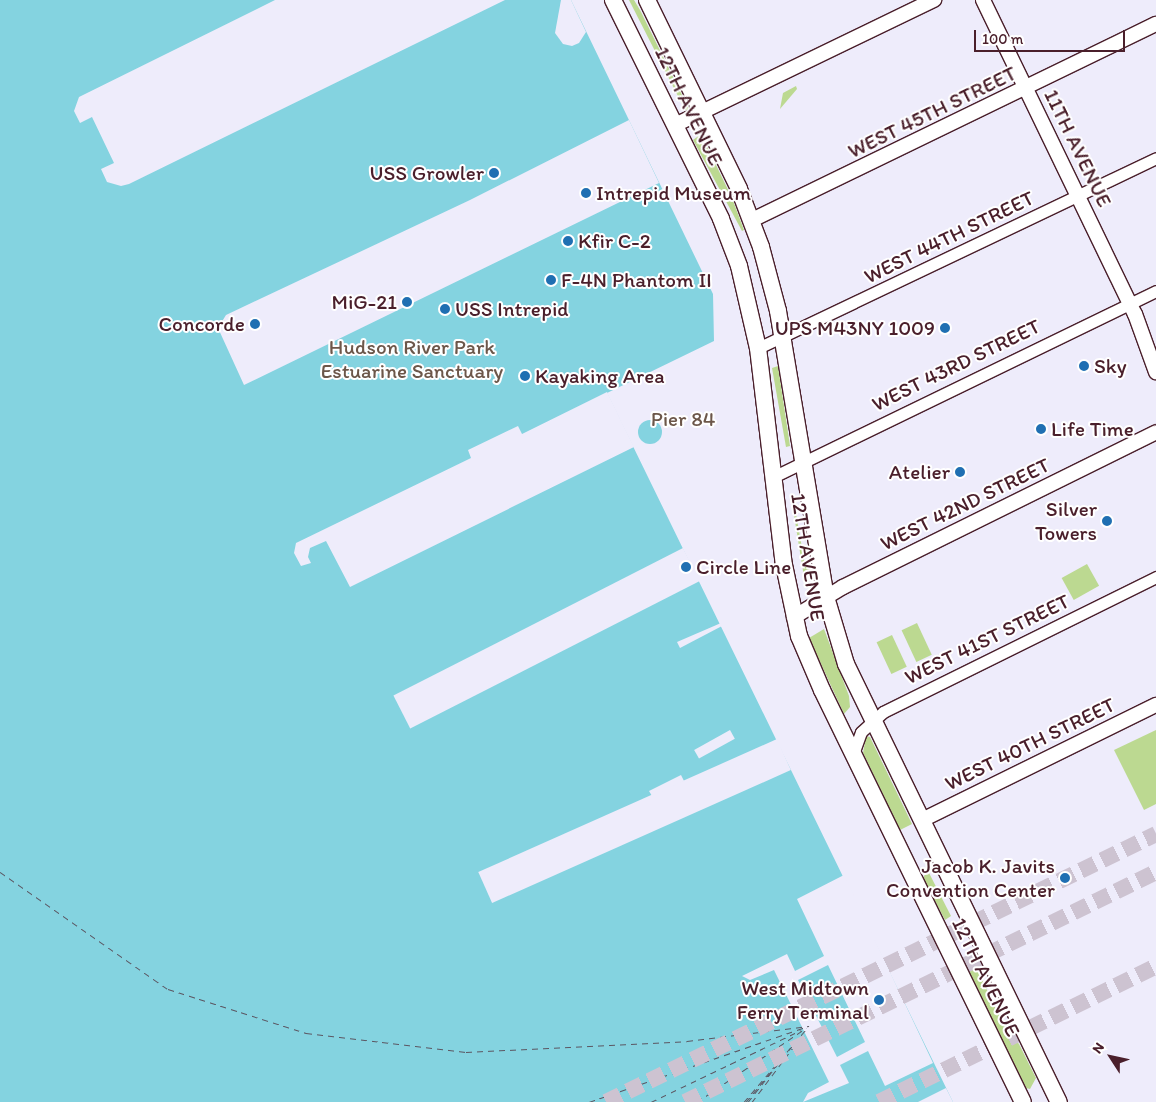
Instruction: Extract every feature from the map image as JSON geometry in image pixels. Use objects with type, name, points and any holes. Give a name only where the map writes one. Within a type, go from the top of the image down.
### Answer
[{"type":"highway","name":"12TH AVENUE","points":[[613,0],[731,243],[758,348],[773,477],[794,617],[815,675],[1023,1102]]},
{"type":"highway","name":"12TH AVENUE","points":[[651,1],[752,220],[770,278],[783,339],[826,596],[846,664],[1059,1102]]},
{"type":"main road","points":[[675,125],[934,0]]},
{"type":"main road","name":"11TH AVENUE","points":[[983,0],[1132,308],[1156,372]]},
{"type":"main road","name":"WEST 45TH STREET","points":[[752,220],[1156,24]]},
{"type":"main road","name":"11TH AVENUE","points":[[1132,308],[1156,344]]},
{"type":"main road","name":"WEST 42ND STREET","points":[[794,617],[826,596],[1156,432]]},
{"type":"main road","name":"WEST 40TH STREET","points":[[922,820],[1156,705]]},
{"type":"street","name":"WEST 44TH STREET","points":[[758,348],[783,339],[1156,158]]},
{"type":"street","name":"WEST 43RD STREET","points":[[773,477],[1132,308],[1156,291]]},
{"type":"street","name":"WEST 41ST STREET","points":[[853,754],[861,732],[872,720],[888,708],[1156,577]]},
{"type":"green space","points":[[629,0],[634,0],[640,10],[689,109],[685,110]]},
{"type":"green space","points":[[796,86],[797,89],[780,109],[783,93]]},
{"type":"green space","points":[[701,134],[732,198],[744,230],[742,231],[693,140]]},
{"type":"green space","points":[[778,366],[790,446],[786,447],[772,368]]},
{"type":"green space","points":[[795,508],[805,565],[811,571],[804,577],[793,509]]},
{"type":"green space","points":[[1087,564],[1099,586],[1074,600],[1062,578]]},
{"type":"green space","points":[[917,623],[932,655],[916,662],[902,630]]},
{"type":"green space","points":[[824,629],[849,696],[850,707],[844,714],[809,638]]},
{"type":"green space","points":[[892,635],[907,667],[891,674],[877,642]]},
{"type":"green space","points":[[1156,730],[1156,804],[1144,810],[1114,750]]},
{"type":"green space","points":[[866,736],[870,737],[912,824],[900,830],[863,753]]},
{"type":"green space","points":[[927,869],[951,916],[945,920],[923,879]]},
{"type":"green space","points":[[972,959],[1006,1029],[1019,1044],[1036,1078],[1030,1089],[1026,1088],[964,962]]},
{"type":"water","points":[[0,0],[571,0],[713,294],[714,341],[607,393],[953,1102],[0,1102]]},
{"type":"water","points":[[650,420],[658,424],[662,432],[658,440],[650,444],[642,440],[638,432],[642,424]]},
{"type":"pier","points":[[275,0],[505,0],[129,184],[121,186],[107,182],[101,169],[114,163],[92,117],[80,123],[74,111],[79,97]]},
{"type":"pier","points":[[561,0],[571,0],[586,32],[579,43],[572,46],[563,44],[555,33]]},
{"type":"pier","points":[[629,120],[659,183],[244,385],[218,328],[226,315],[470,200]]},
{"type":"pier","name":"Pier 84","points":[[607,392],[634,447],[350,587],[326,541],[310,548],[308,557],[311,563],[301,566],[294,553],[296,543],[471,458],[468,450],[518,426],[522,434]]},
{"type":"pier","points":[[683,548],[700,581],[410,729],[393,696]]},
{"type":"pier","points":[[721,623],[722,626],[680,648],[677,642]]},
{"type":"pier","points":[[730,730],[735,739],[699,759],[694,750]]},
{"type":"pier","points":[[777,739],[791,770],[492,903],[478,872]]},
{"type":"pier","points":[[681,775],[684,781],[652,796],[649,791]]},
{"type":"pier","points":[[844,875],[933,1063],[885,1086],[868,1051],[840,1065],[849,1083],[803,1102],[808,1093],[829,1082],[774,970],[750,980],[742,976],[787,954],[795,971],[824,956],[797,899]],"holes":[[[828,965],[865,1042],[837,1057],[798,980]]]},
{"type":"pier","points":[[946,1088],[953,1102],[918,1102]]},
{"type":"ferry route","points":[[0,872],[168,989],[306,1033],[466,1052],[687,1041],[809,1026]]},
{"type":"ferry route","points":[[589,1102],[806,1027]]},
{"type":"ferry route","points":[[744,1102],[808,1027]]},
{"type":"ferry route","points":[[697,1102],[806,1028]]},
{"type":"ferry route","points":[[651,1102],[801,1030]]},
{"type":"ferry route","points":[[752,1102],[801,1037]]},
{"type":"ferry route","points":[[748,1102],[792,1046]]},
{"type":"ferry route","points":[[746,1102],[775,1067]]},
{"type":"tunnel","points":[[606,1102],[1156,834]]},
{"type":"tunnel","points":[[685,1102],[1156,872]]},
{"type":"tunnel","points":[[879,1102],[1156,966]]},
{"type":"place","name":"USS Growler","points":[[494,173]]},
{"type":"place","name":"Intrepid Museum","points":[[586,193]]},
{"type":"place","name":"Kfir C-2","points":[[568,241]]},
{"type":"place","name":"F-4N Phantom II","points":[[551,280]]},
{"type":"place","name":"MiG-21","points":[[407,302]]},
{"type":"place","name":"USS Intrepid","points":[[445,309]]},
{"type":"place","name":"Concorde","points":[[255,324]]},
{"type":"place","name":"UPS M43NY 1009","points":[[945,328]]},
{"type":"place","name":"Sky","points":[[1084,366]]},
{"type":"place","name":"Kayaking Area","points":[[525,376]]},
{"type":"place","name":"Life Time","points":[[1041,429]]},
{"type":"place","name":"Atelier","points":[[960,472]]},
{"type":"place","name":"Silver Towers","points":[[1107,521]]},
{"type":"place","name":"Circle Line","points":[[686,567]]},
{"type":"place","name":"Jacob K. Javits Convention Center","points":[[1065,878]]},
{"type":"place","name":"West Midtown Ferry Terminal","points":[[879,1000]]},
{"type":"park label","name":"Hudson River Park Estuarine Sanctuary","points":[[412,359]]}]
